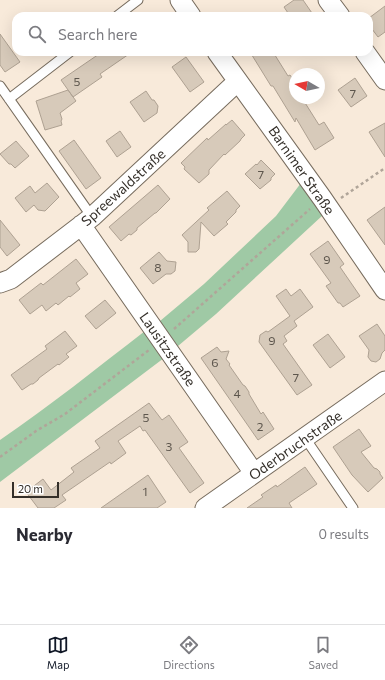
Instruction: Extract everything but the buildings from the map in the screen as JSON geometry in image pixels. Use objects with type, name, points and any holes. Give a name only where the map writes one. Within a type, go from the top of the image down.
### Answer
[{"type":"street","points":[[180,0],[188,12]]},
{"type":"street","points":[[328,0],[337,12]]},
{"type":"street","name":"Barnimer Straße","points":[[220,56],[328,207],[385,290]]},
{"type":"street","points":[[368,56],[385,80]]},
{"type":"street","name":"Spreewaldstraße","points":[[0,283],[11,279],[87,221],[238,81]]},
{"type":"street","name":"Lausitzstraße","points":[[87,221],[254,473]]},
{"type":"street","name":"Oderbruchstraße","points":[[205,508],[385,381]]},
{"type":"lane","points":[[122,12],[138,0]]},
{"type":"lane","points":[[9,99],[65,56]]},
{"type":"lane","name":"Lausitzstraße","points":[[0,86],[87,221]]},
{"type":"lane","points":[[305,438],[353,508]]},
{"type":"path","points":[[328,207],[385,168]]},
{"type":"green space","points":[[301,183],[323,215],[216,314],[178,346],[160,321],[204,284],[276,216]]},
{"type":"green space","points":[[145,331],[164,358],[0,482],[0,440]]}]
